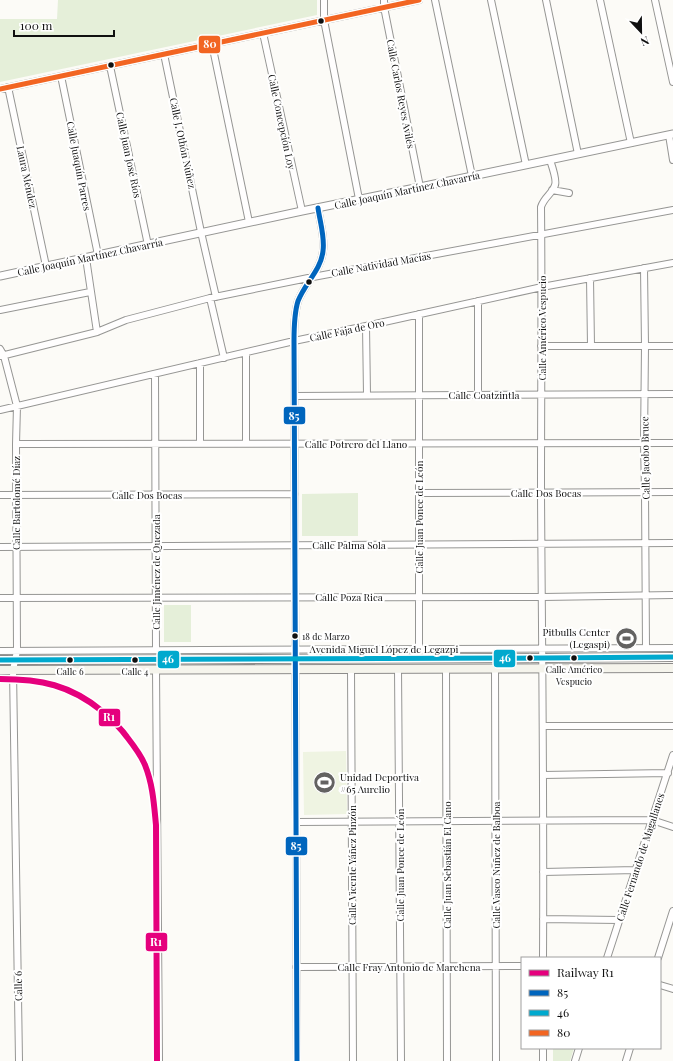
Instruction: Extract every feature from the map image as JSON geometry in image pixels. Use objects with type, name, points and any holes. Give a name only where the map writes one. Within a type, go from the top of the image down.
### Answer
[{"type":"main road","name":"Avenida Miguel López de Legazpi","points":[[0,660],[16,655],[295,658],[543,658],[673,656]]},
{"type":"main road","name":"Avenida Miguel López de Legazpi","points":[[0,670],[673,668]]},
{"type":"street","points":[[324,0],[324,20],[359,199]]},
{"type":"street","name":"Calle Carlos Reyes Avilés","points":[[384,0],[384,7],[420,188]]},
{"type":"street","points":[[0,89],[419,0]]},
{"type":"street","points":[[435,0],[472,176]]},
{"type":"street","points":[[491,0],[526,165]]},
{"type":"street","points":[[546,0],[578,154]]},
{"type":"street","points":[[600,0],[631,143]]},
{"type":"street","points":[[655,0],[673,82]]},
{"type":"street","name":"Calle Concepción Loy","points":[[263,33],[302,211]]},
{"type":"street","points":[[212,44],[249,222]]},
{"type":"street","name":"Calle J. Othón Núñez","points":[[164,54],[201,232],[224,358]]},
{"type":"street","name":"Calle Juan José Ríos","points":[[110,66],[148,245]]},
{"type":"street","name":"Calle Juaquín Parres","points":[[61,76],[98,255]]},
{"type":"street","name":"Laura Méndez","points":[[8,87],[46,266]]},
{"type":"street","points":[[671,134],[673,160]]},
{"type":"street","name":"Calle Joaquín Martínez Chavarría","points":[[0,276],[148,245],[201,232],[359,199],[420,188],[671,134]]},
{"type":"street","name":"Calle Américo Vespucio","points":[[543,957],[543,597],[541,493],[542,207],[543,202],[555,186],[556,181],[550,160]]},
{"type":"street","points":[[552,190],[569,193]]},
{"type":"street","points":[[297,1061],[294,341],[295,318],[298,301],[320,262],[323,252],[323,240],[318,208]]},
{"type":"street","name":"Calle Natividad Macías","points":[[2,356],[97,332],[126,320],[213,297],[312,277],[673,210]]},
{"type":"street","points":[[86,258],[97,332]]},
{"type":"street","name":"Calle Faja de Oro","points":[[0,410],[294,341],[542,287],[673,263]]},
{"type":"street","name":"Calle Jacobo Bruce","points":[[644,268],[646,648]]},
{"type":"street","points":[[590,278],[591,346]]},
{"type":"street","points":[[0,310],[90,292]]},
{"type":"street","points":[[478,301],[478,396]]},
{"type":"street","name":"Calle Juan Ponce de León","points":[[419,314],[419,648]]},
{"type":"street","points":[[366,326],[367,395]]},
{"type":"street","points":[[541,346],[673,346]]},
{"type":"street","name":"Calle Bartolomé Díaz","points":[[0,349],[17,406],[16,655]]},
{"type":"street","points":[[246,353],[246,444]]},
{"type":"street","points":[[200,364],[200,444]]},
{"type":"street","name":"Calle Jiménez de Quezada","points":[[155,374],[156,650]]},
{"type":"street","name":"Calle Coatzintla","points":[[295,396],[673,394]]},
{"type":"street","name":"Calle Potrero del Llano","points":[[16,444],[673,443]]},
{"type":"street","name":"Calle Dos Bocas","points":[[419,493],[673,492]]},
{"type":"street","name":"Calle Dos Bocas","points":[[0,495],[295,494]]},
{"type":"street","name":"Calle Palma Sola","points":[[0,547],[673,543]]},
{"type":"street","name":"Calle Poza Rica","points":[[0,598],[543,597],[673,595]]},
{"type":"street","name":"Avenida Miguel López de Legazpi","points":[[0,651],[16,655],[156,650],[673,648]]},
{"type":"street","name":"Calle 6","points":[[16,655],[13,670],[19,1061]]},
{"type":"street","name":"Calle Vicente Yáñez Pinzón","points":[[351,668],[353,1061]]},
{"type":"street","name":"Calle Juan Ponce de León","points":[[398,668],[401,1061]]},
{"type":"street","name":"Calle Juan Sebastián El Cano","points":[[446,668],[447,1061]]},
{"type":"street","name":"Calle Vasco Nuñez de Balboa","points":[[495,668],[496,1061]]},
{"type":"street","points":[[156,670],[159,1061]]},
{"type":"street","points":[[543,726],[673,726]]},
{"type":"street","name":"Calle Fernando de Magallanes","points":[[607,957],[673,755]]},
{"type":"street","points":[[543,774],[668,773]]},
{"type":"street","points":[[296,822],[652,820],[673,826]]},
{"type":"street","points":[[543,872],[636,870]]},
{"type":"street","points":[[658,957],[673,911]]},
{"type":"street","points":[[543,919],[619,920]]},
{"type":"street","name":"Calle Fray Antonio de Marchena","points":[[296,967],[521,966]]},
{"type":"street","points":[[661,985],[673,989]]},
{"type":"street","points":[[543,1049],[543,1061]]},
{"type":"street","points":[[575,1061],[579,1049]]},
{"type":"street","points":[[626,1061],[630,1049]]},
{"type":"green space","points":[[58,0],[317,0],[317,15],[0,82],[0,19],[57,19]]},
{"type":"green space","points":[[358,493],[358,536],[302,536],[302,494]]},
{"type":"green space","points":[[164,605],[191,605],[191,642],[164,642]]},
{"type":"green space","name":"Unidad Deportiva #65 Aurelio","points":[[346,751],[347,814],[304,815],[303,752]]},
{"type":"green space","points":[[553,1049],[574,1049],[570,1061],[553,1061]]},
{"type":"rail line","name":"R1","points":[[0,679],[29,680],[54,685],[66,689],[90,702],[102,711],[124,733],[137,751],[148,772],[154,802],[156,825],[157,1061]]},
{"type":"transit line","name":"80","points":[[0,89],[419,0]]},
{"type":"transit line","name":"85","points":[[297,1061],[294,331],[298,301],[322,258],[323,235],[318,208]]},
{"type":"transit line","name":"46","points":[[0,660],[673,657]]},
{"type":"place","name":"18 de Marzo","points":[[295,636]]},
{"type":"place","name":"Pitbulls Center (Legaspi)","points":[[626,638]]},
{"type":"place","name":"Calle Américo Vespucio","points":[[574,658]]},
{"type":"place","name":"Calle 6","points":[[70,660]]},
{"type":"place","name":"Calle 4","points":[[135,660]]},
{"type":"place","name":"Unidad Deportiva #65 Aurelio","points":[[325,783]]}]
